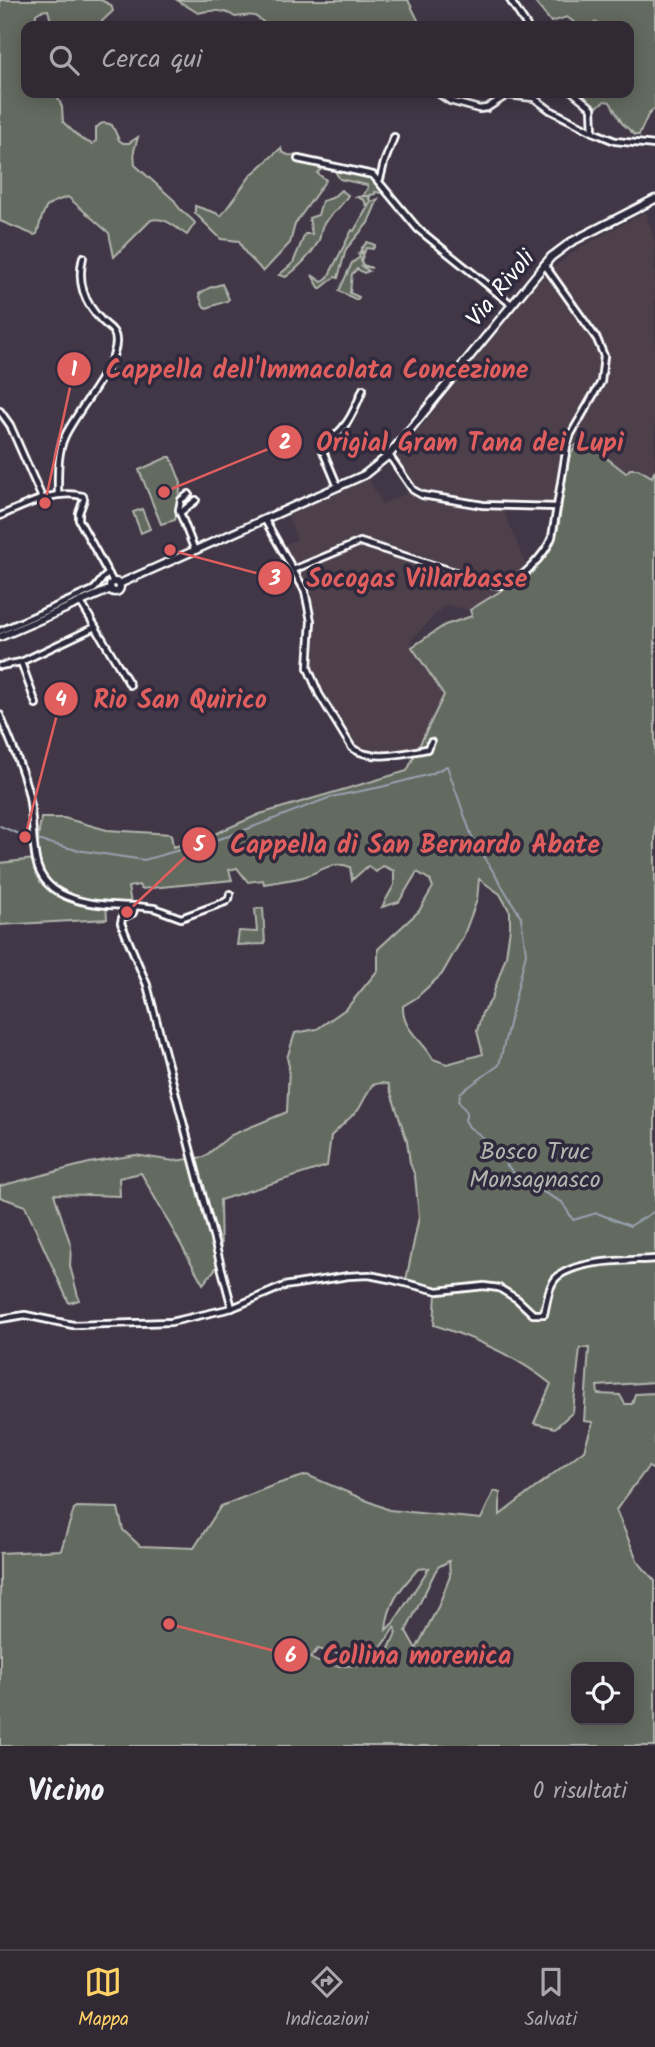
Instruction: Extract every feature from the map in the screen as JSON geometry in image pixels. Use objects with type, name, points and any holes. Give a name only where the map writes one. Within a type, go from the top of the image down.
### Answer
[{"type":"street","points":[[510,0],[524,21]]},
{"type":"street","points":[[446,98],[479,109],[487,108],[502,98]]},
{"type":"street","points":[[534,98],[550,110],[615,141],[655,145]]},
{"type":"street","points":[[580,98],[592,108],[593,132]]},
{"type":"street","points":[[380,180],[394,137]]},
{"type":"street","points":[[298,159],[373,175],[380,180],[418,229],[511,304]]},
{"type":"street","name":"Via Rivoli","points":[[0,637],[364,475],[389,455],[558,250],[655,199]]},
{"type":"street","points":[[58,495],[63,440],[106,369],[116,343],[114,331],[102,321],[84,292],[80,278],[83,257]]},
{"type":"street","points":[[293,570],[360,542],[501,585],[518,579],[549,545],[567,446],[601,382],[604,356],[597,339],[544,264]]},
{"type":"street","points":[[338,486],[320,444],[335,437],[356,408],[363,389]]},
{"type":"street","points":[[1,411],[43,498]]},
{"type":"street","points":[[389,455],[413,490],[422,495],[484,505],[557,507]]},
{"type":"street","points":[[189,494],[181,500],[179,507],[194,551]]},
{"type":"street","points":[[0,516],[43,498],[58,495],[84,497],[79,520],[114,585]]},
{"type":"street","points":[[180,513],[196,500]]},
{"type":"street","points":[[265,520],[304,591],[311,621],[308,667],[320,694],[352,748],[360,753],[396,755],[427,748],[431,742]]},
{"type":"street","points":[[0,631],[93,590],[102,578],[109,574]]},
{"type":"street","points":[[80,601],[130,685]]},
{"type":"street","points":[[0,666],[22,662],[96,627]]},
{"type":"street","points":[[22,662],[36,704]]},
{"type":"street","points":[[0,715],[28,791],[37,866],[46,880],[61,893],[82,902],[154,908],[176,917],[186,917],[225,902],[229,900],[230,894]]},
{"type":"street","points":[[135,906],[133,913],[122,918],[121,923],[147,985],[232,1308]]},
{"type":"street","points":[[0,1319],[25,1315],[73,1325],[172,1322],[232,1308],[284,1286],[369,1275],[438,1291],[484,1286],[499,1288],[517,1299],[533,1314],[544,1314],[548,1293],[556,1278],[575,1268],[590,1264],[655,1259]]},
{"type":"shaded area","points":[[646,212],[655,242],[655,470],[652,477],[626,473],[600,453],[569,458],[561,507],[501,504],[530,575],[514,588],[504,589],[470,610],[445,605],[410,641],[449,693],[435,746],[390,754],[349,752],[303,668],[307,621],[300,593],[277,548],[297,539],[287,515],[303,499],[335,486],[369,479],[382,504],[410,492],[396,459],[518,303],[553,268],[579,248]]},
{"type":"green space","points":[[0,0],[101,0],[111,5],[113,11],[102,21],[51,21],[48,10],[36,14],[35,21],[21,21],[21,98],[58,98],[63,122],[81,139],[92,144],[96,141],[96,128],[103,123],[112,125],[123,143],[129,143],[138,137],[134,151],[135,165],[195,223],[187,235],[166,221],[151,220],[114,257],[109,233],[68,197],[48,205],[37,234],[0,221]]},
{"type":"green space","points":[[177,0],[408,0],[418,21],[262,21],[253,16],[235,17],[217,11],[198,13]]},
{"type":"green space","points":[[533,0],[655,0],[655,108],[648,115],[639,135],[635,135],[622,123],[610,102],[605,101],[595,108],[582,98],[634,98],[634,21],[573,21],[567,17],[550,21]]},
{"type":"green space","points":[[281,148],[282,152],[288,155],[329,163],[317,173],[326,180],[295,224],[290,243],[263,272],[247,255],[239,241],[221,239],[195,213],[195,206],[221,216],[251,175]]},
{"type":"green space","points":[[333,168],[372,176],[384,191],[367,196],[372,202],[378,199],[368,223],[346,249],[338,278],[335,277],[320,289],[312,275],[322,282],[328,277],[352,230],[354,231],[370,203],[366,205],[364,200],[357,197],[365,196],[363,195],[367,185],[340,179]]},
{"type":"green space","points":[[341,190],[348,195],[323,225],[313,250],[286,277],[279,275],[293,263],[305,234],[312,234],[309,218],[318,215],[322,201],[332,198]]},
{"type":"green space","points":[[367,242],[375,245],[373,249],[366,248],[361,261],[363,265],[372,268],[361,266],[369,271],[364,273],[357,269],[352,274],[350,293],[359,297],[357,300],[339,291],[352,263],[360,257],[358,254],[362,253],[359,251],[363,252],[361,249]]},
{"type":"green space","points":[[222,284],[229,299],[207,308],[203,306],[199,294]]},
{"type":"green space","name":"Bosco Truc Monsagnasco","points":[[576,445],[600,453],[626,473],[630,469],[638,469],[652,477],[655,470],[655,1382],[597,1386],[598,1394],[620,1395],[625,1404],[632,1404],[635,1394],[655,1391],[655,1470],[648,1467],[616,1510],[638,1562],[655,1581],[655,1746],[0,1746],[0,1553],[61,1550],[74,1509],[77,1507],[118,1508],[123,1530],[140,1546],[194,1548],[221,1506],[307,1475],[389,1510],[481,1519],[494,1491],[500,1493],[500,1515],[584,1450],[593,1422],[584,1421],[589,1348],[580,1348],[573,1412],[555,1428],[534,1423],[551,1384],[495,1349],[434,1325],[436,1294],[405,1285],[419,1217],[415,1176],[407,1141],[388,1084],[372,1085],[359,1109],[331,1136],[327,1166],[220,1200],[221,1262],[203,1284],[141,1173],[119,1178],[120,1196],[54,1194],[71,1246],[70,1266],[79,1300],[69,1303],[25,1206],[0,1197],[0,1186],[89,1163],[135,1155],[174,1161],[204,1157],[231,1135],[287,1112],[287,1058],[295,1033],[317,1029],[347,1008],[378,970],[378,949],[419,911],[433,887],[430,880],[417,872],[399,902],[382,907],[394,885],[394,871],[383,866],[376,872],[368,866],[352,880],[350,867],[337,865],[299,878],[264,884],[263,880],[248,882],[237,868],[229,870],[232,880],[141,889],[139,885],[128,887],[131,903],[106,902],[107,919],[0,925],[0,863],[35,859],[41,818],[64,818],[107,830],[171,834],[173,847],[208,837],[260,814],[407,771],[444,695],[412,647],[445,625],[472,616],[470,610],[504,589],[514,588],[530,575],[549,552],[558,529],[569,458]],"holes":[[[479,879],[500,894],[510,912],[506,956],[477,1031],[483,1054],[447,1064],[433,1059],[409,1028],[403,1006],[442,974],[463,937],[477,900]],[[449,1561],[450,1576],[438,1607],[416,1649],[406,1631],[438,1567]],[[429,1568],[394,1622],[386,1630],[389,1612],[396,1597],[418,1569]],[[395,1627],[396,1633],[387,1653],[391,1656],[351,1666],[329,1665],[310,1658],[318,1649],[342,1653],[370,1652],[383,1645]]]},
{"type":"green space","points":[[171,457],[181,483],[175,520],[161,524],[139,470]]},
{"type":"green space","points":[[142,509],[150,529],[141,533],[133,512]]},
{"type":"green space","points":[[263,908],[265,944],[237,945],[239,931],[257,932],[255,909]]},
{"type":"waterway","points":[[37,840],[77,850],[144,860],[229,836],[331,797],[431,774],[447,766],[472,837],[521,917],[526,953],[499,1065],[460,1093],[459,1102],[467,1112],[465,1120],[520,1180],[562,1202],[573,1220],[597,1213],[630,1226],[655,1211]]},
{"type":"waterway","points":[[0,826],[31,839]]},
{"type":"place","name":"Origial Gram Tana dei Lupi","points":[[164,492]]},
{"type":"place","name":"Cappella dell'Immacolata Concezione","points":[[45,503]]},
{"type":"place","name":"Socogas Villarbasse","points":[[170,550]]},
{"type":"place","name":"Rio San Quirico","points":[[25,837]]},
{"type":"place","name":"Cappella di San Bernardo Abate","points":[[127,912]]},
{"type":"place","name":"Collina morenica","points":[[169,1624]]}]
